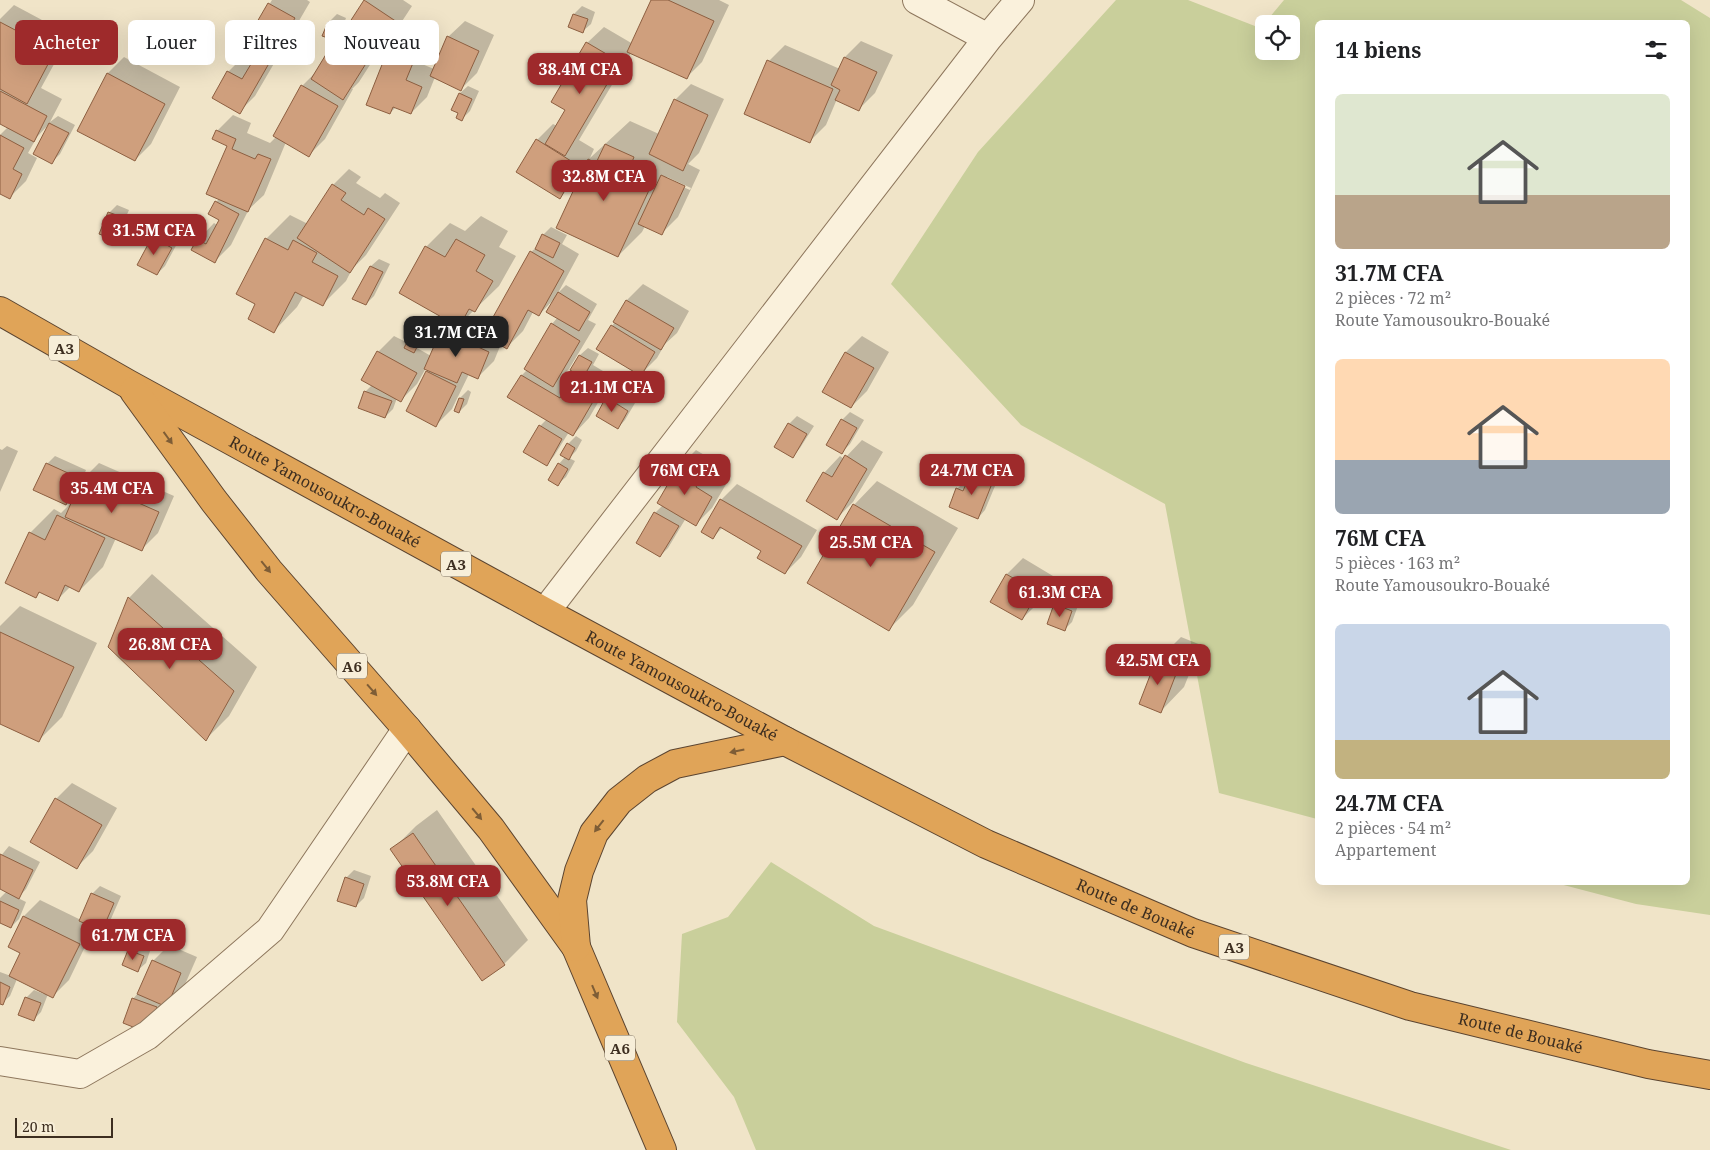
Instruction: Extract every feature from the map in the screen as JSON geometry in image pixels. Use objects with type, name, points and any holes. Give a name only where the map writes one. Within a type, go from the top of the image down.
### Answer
[{"type":"highway","name":"Route Yamousoukro-Bouaké","points":[[0,312],[545,612],[785,741]]},
{"type":"highway","name":"A6","points":[[128,384],[214,501],[269,571],[407,729],[491,829],[576,947],[662,1150]]},
{"type":"highway","points":[[576,947],[572,900],[578,871],[594,833],[619,801],[647,779],[675,764],[785,741]]},
{"type":"highway","name":"Route de Bouaké","points":[[785,741],[986,844],[1194,933],[1410,1006],[1648,1064],[1710,1075]]},
{"type":"street","points":[[917,0],[988,38]]},
{"type":"street","points":[[545,612],[988,38],[1020,0]]},
{"type":"street","points":[[0,1061],[80,1074],[148,1035],[270,930],[407,729]]},
{"type":"green space","points":[[1116,0],[1188,0],[1255,26],[1255,60],[1300,60],[1300,15],[1272,15],[1284,0],[1681,0],[1710,18],[1710,915],[1636,904],[1564,885],[1690,885],[1690,20],[1315,20],[1315,818],[1219,793],[1165,504],[1021,425],[891,284],[978,152]]},
{"type":"green space","points":[[771,862],[874,926],[1246,1063],[1511,1150],[756,1150],[734,1097],[677,1022],[682,934],[728,917]]},
{"type":"building","points":[[364,0],[394,20],[351,20]]},
{"type":"building","points":[[651,0],[668,0],[714,21],[687,79],[627,52]]},
{"type":"building","points":[[268,3],[295,18],[294,20],[258,20]]},
{"type":"building","points":[[573,14],[588,19],[583,33],[568,27]]},
{"type":"building","points":[[0,22],[15,30],[15,65],[48,65],[27,104],[0,89]]},
{"type":"building","points":[[447,36],[479,51],[461,91],[430,76],[435,65],[439,65],[439,55]]},
{"type":"building","points":[[586,42],[620,62],[565,156],[545,144],[565,110],[551,102]]},
{"type":"building","points":[[325,56],[325,65],[365,65],[343,100],[311,79]]},
{"type":"building","points":[[844,57],[877,72],[859,111],[835,100],[840,90],[831,85]]},
{"type":"building","points":[[767,60],[833,89],[810,143],[744,114]]},
{"type":"building","points":[[250,65],[268,65],[240,114],[212,98],[227,71],[242,79]]},
{"type":"building","points":[[382,65],[412,65],[406,80],[422,87],[411,114],[393,107],[390,114],[366,105]]},
{"type":"building","points":[[107,73],[165,104],[135,161],[77,131]]},
{"type":"building","points":[[301,85],[338,106],[309,157],[273,136]]},
{"type":"building","points":[[0,91],[47,116],[34,142],[0,124]]},
{"type":"building","points":[[459,93],[472,99],[462,121],[456,118],[458,113],[451,110]]},
{"type":"building","points":[[674,99],[708,115],[683,171],[649,154]]},
{"type":"building","points":[[49,123],[69,133],[52,164],[33,154]]},
{"type":"building","points":[[216,130],[236,139],[232,149],[255,159],[258,154],[271,159],[248,212],[206,194],[227,146],[212,139]]},
{"type":"building","points":[[0,135],[24,148],[13,169],[22,174],[10,199],[0,194]]},
{"type":"building","points":[[536,139],[579,166],[560,199],[516,172]]},
{"type":"building","points":[[605,144],[634,157],[626,177],[650,188],[618,257],[556,228],[588,159],[596,163]]},
{"type":"building","points":[[661,175],[685,186],[662,235],[638,224]]},
{"type":"building","points":[[332,184],[346,193],[341,200],[364,215],[368,208],[385,219],[350,273],[297,238]]},
{"type":"building","points":[[215,201],[239,214],[215,263],[191,250],[197,239],[206,244],[219,220],[208,214]]},
{"type":"building","points":[[108,212],[122,217],[113,239],[99,234]]},
{"type":"building","points":[[542,234],[560,243],[553,258],[535,249]]},
{"type":"building","points":[[152,237],[172,248],[157,275],[137,265]]},
{"type":"building","points":[[265,238],[288,250],[293,240],[317,253],[312,262],[338,276],[323,306],[295,292],[274,333],[248,319],[255,304],[236,294]]},
{"type":"building","points":[[456,239],[485,255],[476,271],[493,281],[475,312],[469,309],[459,327],[399,293],[425,246],[445,257]]},
{"type":"building","points":[[530,251],[564,271],[539,316],[528,310],[507,349],[483,335]]},
{"type":"building","points":[[370,266],[383,272],[366,305],[352,299]]},
{"type":"building","points":[[558,292],[590,312],[579,331],[546,312]]},
{"type":"building","points":[[626,300],[674,328],[661,350],[613,322]]},
{"type":"building","points":[[551,323],[580,341],[553,387],[524,369]]},
{"type":"building","points":[[611,325],[655,352],[641,376],[596,349]]},
{"type":"building","points":[[441,330],[489,352],[478,379],[462,372],[457,383],[424,369]]},
{"type":"building","points":[[408,340],[418,345],[414,353],[404,348]]},
{"type":"building","points":[[377,351],[417,373],[401,402],[361,380]]},
{"type":"building","points":[[845,352],[874,368],[851,408],[822,392]]},
{"type":"building","points":[[579,355],[592,362],[583,378],[570,370]]},
{"type":"building","points":[[426,371],[456,386],[436,427],[406,411]]},
{"type":"building","points":[[521,375],[560,398],[572,378],[598,393],[573,436],[507,397]]},
{"type":"building","points":[[364,391],[392,401],[385,418],[358,408]]},
{"type":"building","points":[[606,397],[628,411],[618,429],[596,416]]},
{"type":"building","points":[[459,398],[464,399],[459,413],[454,411]]},
{"type":"building","points":[[841,419],[857,428],[842,454],[826,445]]},
{"type":"building","points":[[788,423],[807,434],[793,458],[774,447]]},
{"type":"building","points":[[539,425],[562,439],[547,466],[523,452]]},
{"type":"building","points":[[567,443],[575,448],[569,460],[560,455]]},
{"type":"building","points":[[845,455],[867,469],[837,520],[806,501],[823,472],[832,477]]},
{"type":"building","points":[[46,463],[79,478],[66,505],[33,490]]},
{"type":"building","points":[[558,463],[568,469],[558,486],[548,480]]},
{"type":"building","points":[[679,465],[701,478],[696,487],[712,497],[696,526],[657,503]]},
{"type":"building","points":[[971,472],[993,481],[978,519],[949,507],[956,488],[963,491]]},
{"type":"building","points":[[82,478],[159,512],[142,551],[65,517]]},
{"type":"building","points":[[720,499],[802,546],[785,574],[757,558],[761,551],[720,527],[713,539],[701,532]]},
{"type":"building","points":[[853,504],[935,552],[889,631],[807,583]]},
{"type":"building","points":[[654,512],[679,526],[660,557],[636,543]]},
{"type":"building","points":[[57,515],[105,538],[79,592],[65,585],[58,601],[39,592],[36,598],[5,583],[29,532],[45,540]]},
{"type":"building","points":[[1006,574],[1038,592],[1022,620],[990,602]]},
{"type":"building","points":[[128,597],[234,691],[206,741],[108,647]]},
{"type":"building","points":[[1054,604],[1072,611],[1065,631],[1047,624]]},
{"type":"building","points":[[0,632],[74,667],[39,742],[0,724]]},
{"type":"building","points":[[1156,660],[1178,669],[1161,713],[1139,704]]},
{"type":"building","points":[[55,798],[102,825],[77,869],[30,842]]},
{"type":"building","points":[[413,833],[505,965],[482,981],[390,849]]},
{"type":"building","points":[[0,854],[33,870],[19,899],[0,889]]},
{"type":"building","points":[[345,877],[364,884],[356,907],[337,901]]},
{"type":"building","points":[[91,893],[114,903],[102,931],[79,921]]},
{"type":"building","points":[[0,901],[19,910],[11,928],[0,923]]},
{"type":"building","points":[[23,916],[80,944],[53,998],[9,976],[20,953],[8,947]]},
{"type":"building","points":[[128,950],[144,956],[138,972],[122,965]]},
{"type":"building","points":[[152,960],[181,973],[167,1007],[137,994]]},
{"type":"building","points":[[0,982],[10,987],[3,1005],[0,1004]]},
{"type":"building","points":[[25,997],[41,1003],[34,1021],[18,1015]]},
{"type":"building","points":[[132,998],[157,1007],[148,1033],[123,1023]]}]
